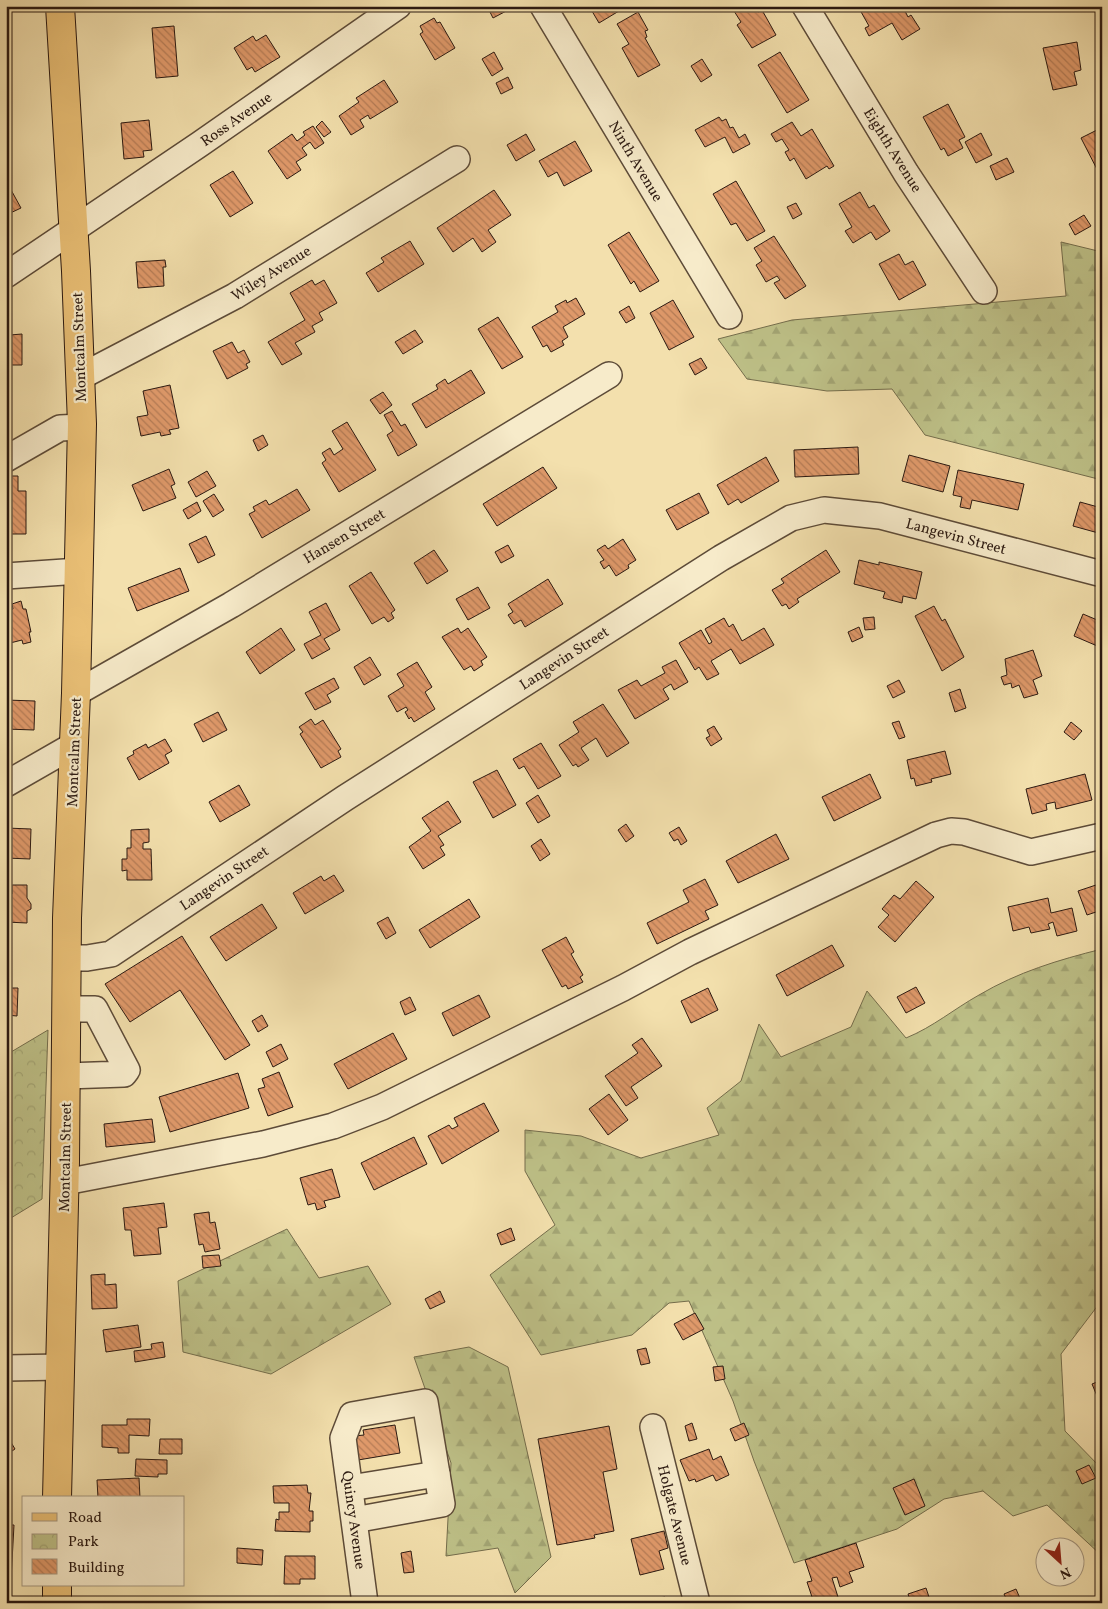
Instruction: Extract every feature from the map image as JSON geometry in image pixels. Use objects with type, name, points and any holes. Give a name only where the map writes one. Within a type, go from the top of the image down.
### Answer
[{"type":"main road","name":"Montcalm Street","points":[[57,1496],[65,1182],[67,958],[76,693],[82,426],[60,6]]},
{"type":"main road","points":[[57,1586],[57,1603]]},
{"type":"street","name":"Ross Avenue","points":[[6,275],[398,6]]},
{"type":"street","name":"Ninth Avenue","points":[[543,6],[729,316]]},
{"type":"street","name":"Eighth Avenue","points":[[805,6],[906,173],[984,291]]},
{"type":"street","name":"Wiley Avenue","points":[[80,377],[236,296],[457,159]]},
{"type":"street","name":"Hansen Street","points":[[76,693],[231,605],[609,375]]},
{"type":"street","points":[[6,459],[60,428],[82,426]]},
{"type":"street","name":"Langevin Street","points":[[67,958],[87,958],[111,954],[345,798],[721,558],[791,518],[824,510],[880,516],[1102,574]]},
{"type":"street","points":[[6,576],[79,571]]},
{"type":"street","points":[[6,784],[74,745]]},
{"type":"street","points":[[65,1182],[263,1144],[333,1126],[374,1110],[623,988],[690,952],[936,835],[951,831],[964,832],[1030,852],[1102,836]]},
{"type":"street","points":[[66,1009],[95,1009],[126,1070],[124,1074],[66,1076]]},
{"type":"street","points":[[6,1368],[61,1367]]},
{"type":"street","name":"Quincy Avenue","points":[[365,1603],[343,1438],[352,1416],[424,1402],[437,1474]]},
{"type":"street","name":"Holgate Avenue","points":[[653,1427],[697,1603]]},
{"type":"street","points":[[350,1488],[437,1474],[442,1504],[354,1520]]},
{"type":"green space","points":[[1061,242],[1102,252],[1102,480],[925,435],[892,389],[827,391],[747,379],[718,339],[792,320],[1066,296]]},
{"type":"green space","points":[[1102,949],[1102,1300],[1061,1354],[1065,1431],[1102,1469],[1101,1555],[1086,1541],[1086,1536],[1080,1536],[1047,1505],[1013,1516],[983,1491],[944,1499],[897,1529],[794,1563],[733,1401],[689,1301],[669,1303],[632,1335],[541,1355],[490,1275],[555,1225],[525,1171],[525,1130],[581,1136],[641,1158],[719,1135],[707,1108],[741,1081],[759,1024],[781,1057],[851,1027],[867,991],[906,1038],[925,1029],[994,987],[1023,973],[1054,962]]},
{"type":"green space","points":[[48,1030],[42,1199],[6,1221],[6,1055]]},
{"type":"green space","points":[[287,1229],[319,1278],[368,1266],[391,1304],[271,1374],[183,1352],[178,1281]]},
{"type":"green space","points":[[469,1347],[508,1367],[551,1557],[515,1593],[498,1548],[446,1556],[451,1463],[414,1357]]},
{"type":"building","points":[[487,6],[511,6],[512,8],[493,18]]},
{"type":"building","points":[[589,6],[616,6],[619,11],[599,23]]},
{"type":"building","points":[[742,6],[755,6],[758,12],[762,10],[776,35],[752,48],[737,25],[741,22],[734,11]]},
{"type":"building","points":[[866,6],[894,6],[897,11],[903,7],[908,17],[911,15],[920,29],[902,40],[892,23],[869,36],[865,28],[869,26],[860,10]]},
{"type":"building","points":[[638,12],[648,30],[645,31],[647,37],[645,38],[660,65],[638,77],[622,48],[629,44],[617,24]]},
{"type":"building","points":[[434,18],[437,23],[440,22],[455,48],[435,60],[420,34],[423,32],[420,26]]},
{"type":"building","points":[[174,26],[178,76],[156,78],[152,28]]},
{"type":"building","points":[[266,35],[280,57],[255,72],[252,67],[247,70],[234,48],[253,36],[256,41]]},
{"type":"building","points":[[1077,42],[1081,70],[1074,72],[1077,85],[1053,90],[1043,48]]},
{"type":"building","points":[[6,43],[8,43],[10,71],[6,71]]},
{"type":"building","points":[[494,52],[503,69],[492,76],[482,59]]},
{"type":"building","points":[[780,52],[809,100],[787,113],[758,65]]},
{"type":"building","points":[[702,59],[712,75],[701,82],[691,66]]},
{"type":"building","points":[[508,77],[513,88],[501,94],[496,83]]},
{"type":"building","points":[[384,80],[398,102],[370,119],[368,115],[360,120],[364,127],[351,135],[339,116],[359,102],[356,98]]},
{"type":"building","points":[[948,104],[965,137],[959,140],[963,148],[948,156],[944,148],[941,150],[923,117]]},
{"type":"building","points":[[719,117],[722,121],[726,119],[730,128],[733,127],[739,138],[745,134],[750,144],[733,153],[725,137],[705,147],[695,130]]},
{"type":"building","points":[[149,120],[152,150],[143,151],[144,157],[124,159],[121,123]]},
{"type":"building","points":[[322,121],[331,132],[324,137],[316,127]]},
{"type":"building","points":[[792,122],[801,136],[812,129],[834,166],[829,169],[827,166],[806,179],[794,158],[790,161],[785,152],[789,150],[782,139],[776,142],[771,134]]},
{"type":"building","points":[[313,126],[324,143],[315,149],[310,142],[302,148],[307,155],[296,162],[301,170],[287,179],[268,151],[292,134],[297,141],[305,135],[303,132]]},
{"type":"building","points":[[1102,129],[1102,179],[1081,138]]},
{"type":"building","points":[[981,133],[992,155],[976,163],[965,142]]},
{"type":"building","points":[[526,134],[535,150],[516,161],[507,145]]},
{"type":"building","points":[[575,141],[592,171],[564,186],[557,172],[548,177],[539,161]]},
{"type":"building","points":[[1007,158],[1014,172],[996,180],[990,166]]},
{"type":"building","points":[[233,171],[253,203],[230,217],[210,185]]},
{"type":"building","points":[[736,181],[765,231],[747,241],[736,223],[731,225],[713,194]]},
{"type":"building","points":[[10,188],[21,208],[6,215],[6,190]]},
{"type":"building","points":[[494,190],[511,215],[488,230],[496,242],[482,252],[473,238],[453,252],[437,228]]},
{"type":"building","points":[[860,192],[869,208],[874,205],[890,231],[876,240],[871,232],[853,243],[845,231],[852,227],[839,204]]},
{"type":"building","points":[[796,203],[802,214],[793,219],[787,207]]},
{"type":"building","points":[[1084,215],[1091,226],[1075,235],[1069,224]]},
{"type":"building","points":[[629,232],[659,281],[640,292],[634,281],[631,284],[608,245]]},
{"type":"building","points":[[774,236],[806,286],[785,299],[774,283],[780,280],[777,276],[766,282],[756,265],[762,261],[754,248]]},
{"type":"building","points":[[410,241],[424,264],[378,292],[366,273],[384,262],[381,258]]},
{"type":"building","points":[[899,254],[905,265],[913,261],[926,285],[899,300],[879,264]]},
{"type":"building","points":[[165,260],[166,267],[163,267],[164,286],[138,288],[136,262]]},
{"type":"building","points":[[312,280],[315,285],[324,280],[337,303],[319,313],[323,320],[312,326],[315,332],[295,343],[302,354],[282,365],[268,342],[305,320],[290,293]]},
{"type":"building","points":[[576,298],[585,314],[563,327],[568,337],[562,341],[564,345],[551,352],[547,345],[543,347],[532,327],[558,312],[555,306],[566,300],[567,303]]},
{"type":"building","points":[[673,300],[694,337],[669,350],[650,313]]},
{"type":"building","points":[[629,306],[635,318],[626,323],[619,312]]},
{"type":"building","points":[[498,317],[523,357],[502,369],[478,329]]},
{"type":"building","points":[[415,330],[423,342],[403,354],[395,342]]},
{"type":"building","points":[[22,334],[22,365],[6,365],[6,342],[10,342],[10,335]]},
{"type":"building","points":[[232,342],[238,353],[244,350],[250,362],[246,364],[248,368],[227,379],[213,351]]},
{"type":"building","points":[[701,358],[707,368],[695,375],[689,364]]},
{"type":"building","points":[[471,370],[485,393],[426,428],[412,404],[438,389],[436,385],[445,379],[448,384]]},
{"type":"building","points":[[170,385],[179,428],[169,430],[171,434],[161,436],[160,432],[141,436],[137,417],[148,415],[143,391]]},
{"type":"building","points":[[383,392],[392,405],[380,414],[370,400]]},
{"type":"building","points":[[392,411],[401,426],[405,424],[417,445],[398,456],[387,435],[393,431],[384,415]]},
{"type":"building","points":[[347,422],[376,470],[339,492],[322,463],[326,460],[322,453],[330,448],[334,455],[343,449],[332,431]]},
{"type":"building","points":[[263,435],[268,445],[258,451],[253,440]]},
{"type":"building","points":[[858,447],[859,474],[795,477],[794,450]]},
{"type":"building","points":[[909,455],[950,466],[943,492],[902,481]]},
{"type":"building","points":[[766,457],[779,481],[741,503],[738,499],[728,505],[717,485]]},
{"type":"building","points":[[543,467],[557,488],[497,526],[483,504]]},
{"type":"building","points":[[169,469],[175,484],[171,486],[176,498],[143,511],[132,485]]},
{"type":"building","points":[[958,470],[1024,484],[1018,510],[972,500],[970,509],[960,507],[962,497],[953,495]]},
{"type":"building","points":[[207,471],[216,486],[196,497],[188,482]]},
{"type":"building","points":[[6,476],[18,476],[18,491],[26,491],[26,534],[6,534]]},
{"type":"building","points":[[297,489],[310,510],[262,538],[249,514],[255,511],[253,507],[266,500],[269,505]]},
{"type":"building","points":[[699,493],[709,513],[677,530],[666,510]]},
{"type":"building","points":[[214,494],[224,510],[213,517],[203,501]]},
{"type":"building","points":[[1100,499],[1102,499],[1102,534],[1073,526],[1080,502],[1098,507]]},
{"type":"building","points":[[197,502],[201,511],[188,519],[183,510]]},
{"type":"building","points":[[206,536],[215,555],[198,563],[189,544]]},
{"type":"building","points":[[623,539],[636,560],[628,565],[629,568],[616,576],[609,565],[604,569],[600,562],[604,560],[597,550],[605,545],[608,549]]},
{"type":"building","points":[[508,545],[514,556],[501,563],[495,552]]},
{"type":"building","points":[[434,550],[448,571],[427,584],[414,563]]},
{"type":"building","points":[[826,550],[840,572],[797,599],[799,602],[789,609],[786,604],[782,606],[772,590],[784,583],[781,579]]},
{"type":"building","points":[[859,560],[879,565],[879,562],[922,572],[916,599],[903,596],[902,603],[883,598],[885,592],[854,584]]},
{"type":"building","points":[[180,568],[189,591],[137,611],[128,588]]},
{"type":"building","points":[[371,572],[395,610],[391,613],[394,618],[388,622],[384,617],[372,624],[349,586]]},
{"type":"building","points":[[548,579],[563,604],[525,627],[521,620],[514,624],[508,615],[513,612],[508,604]]},
{"type":"building","points":[[478,587],[490,608],[468,620],[456,599]]},
{"type":"building","points":[[21,601],[23,609],[26,609],[31,642],[23,644],[22,640],[6,644],[6,611],[13,609],[12,604]]},
{"type":"building","points":[[326,603],[340,630],[324,639],[330,649],[312,659],[304,644],[321,635],[309,612]]},
{"type":"building","points":[[934,606],[942,621],[945,619],[964,657],[942,671],[915,616]]},
{"type":"building","points":[[1083,614],[1102,622],[1102,648],[1074,636]]},
{"type":"building","points":[[874,617],[875,629],[865,630],[863,618]]},
{"type":"building","points":[[724,618],[729,627],[733,624],[742,641],[764,628],[774,645],[740,664],[731,649],[711,661],[719,674],[707,680],[699,667],[695,670],[679,643],[701,630],[709,644],[712,642],[705,629]]},
{"type":"building","points":[[859,627],[863,637],[852,642],[848,632]]},
{"type":"building","points":[[281,628],[295,650],[260,674],[246,652]]},
{"type":"building","points":[[458,628],[461,633],[468,628],[487,657],[481,661],[483,665],[474,671],[471,666],[464,670],[442,637]]},
{"type":"building","points":[[1033,650],[1042,676],[1033,680],[1038,694],[1024,698],[1019,685],[1012,688],[1011,683],[1004,685],[1001,677],[1007,675],[1005,659]]},
{"type":"building","points":[[370,657],[381,675],[364,685],[354,667]]},
{"type":"building","points":[[676,660],[688,682],[674,690],[671,684],[663,689],[669,699],[635,719],[618,690],[637,680],[641,686],[665,673],[662,667]]},
{"type":"building","points":[[417,662],[432,687],[425,692],[435,709],[414,722],[411,717],[409,719],[405,712],[408,710],[406,707],[397,712],[388,696],[404,686],[397,674]]},
{"type":"building","points":[[334,678],[339,688],[327,695],[331,702],[315,710],[305,693]]},
{"type":"building","points":[[899,680],[905,692],[893,698],[887,686]]},
{"type":"building","points":[[960,689],[966,708],[955,712],[949,693]]},
{"type":"building","points":[[6,700],[35,701],[34,730],[6,729]]},
{"type":"building","points":[[603,704],[629,743],[607,757],[596,738],[581,748],[589,760],[578,767],[576,764],[573,766],[559,745],[579,732],[573,722]]},
{"type":"building","points":[[218,712],[227,730],[203,742],[194,724]]},
{"type":"building","points":[[311,719],[315,725],[323,720],[341,749],[338,751],[341,757],[321,768],[300,734],[303,732],[299,727]]},
{"type":"building","points":[[899,721],[905,737],[899,739],[892,723]]},
{"type":"building","points":[[1071,722],[1082,731],[1074,740],[1064,732]]},
{"type":"building","points":[[714,726],[722,739],[711,746],[706,738],[710,736],[707,730]]},
{"type":"building","points":[[165,739],[172,751],[165,755],[169,763],[139,780],[127,758],[134,754],[133,751],[146,744],[148,748]]},
{"type":"building","points":[[541,743],[561,776],[538,789],[524,766],[519,769],[513,759]]},
{"type":"building","points":[[945,751],[951,774],[931,779],[932,782],[916,786],[914,778],[911,779],[907,760]]},
{"type":"building","points":[[497,770],[516,805],[493,818],[473,782]]},
{"type":"building","points":[[870,774],[881,798],[834,821],[822,797]]},
{"type":"building","points":[[1085,774],[1092,800],[1056,809],[1055,802],[1046,804],[1047,810],[1032,814],[1026,789]]},
{"type":"building","points":[[239,785],[250,805],[220,822],[209,802]]},
{"type":"building","points":[[538,795],[550,816],[538,823],[526,803]]},
{"type":"building","points":[[448,801],[461,822],[438,836],[444,845],[440,847],[445,855],[423,869],[409,847],[431,831],[422,818]]},
{"type":"building","points":[[626,824],[634,836],[626,842],[618,830]]},
{"type":"building","points":[[679,827],[687,841],[681,845],[678,839],[674,841],[669,833]]},
{"type":"building","points":[[6,828],[31,829],[30,859],[6,858]]},
{"type":"building","points":[[149,829],[149,842],[143,843],[143,849],[151,849],[152,880],[127,880],[127,870],[122,871],[122,859],[127,859],[127,848],[131,848],[131,830]]},
{"type":"building","points":[[776,834],[789,859],[738,883],[726,861]]},
{"type":"building","points":[[541,839],[550,854],[540,861],[531,846]]},
{"type":"building","points":[[334,875],[344,891],[305,914],[293,893],[321,876],[324,881]]},
{"type":"building","points":[[705,879],[718,905],[705,911],[709,919],[657,944],[647,923],[689,902],[683,890]]},
{"type":"building","points":[[916,881],[934,897],[895,942],[878,927],[889,915],[882,909],[894,895],[900,899]]},
{"type":"building","points":[[1102,883],[1102,910],[1087,915],[1078,891]]},
{"type":"building","points":[[12,885],[27,885],[27,898],[31,904],[31,909],[27,911],[27,923],[6,922],[6,894],[12,894]]},
{"type":"building","points":[[1048,898],[1051,913],[1072,908],[1077,931],[1057,936],[1053,922],[1048,924],[1050,929],[1031,933],[1029,927],[1013,931],[1008,907]]},
{"type":"building","points":[[469,899],[480,917],[430,948],[419,930]]},
{"type":"building","points":[[262,904],[277,928],[226,961],[210,937]]},
{"type":"building","points":[[388,917],[396,933],[386,939],[377,923]]},
{"type":"building","points":[[182,936],[250,1045],[225,1060],[180,990],[130,1022],[105,984]]},
{"type":"building","points":[[566,937],[574,952],[571,954],[583,975],[580,977],[583,982],[568,989],[566,985],[562,987],[542,950]]},
{"type":"building","points":[[832,945],[844,966],[787,996],[776,975]]},
{"type":"building","points":[[916,987],[925,1003],[906,1013],[897,997]]},
{"type":"building","points":[[6,988],[18,988],[17,1016],[6,1015]]},
{"type":"building","points":[[708,988],[718,1010],[691,1023],[681,1001]]},
{"type":"building","points":[[479,995],[490,1017],[453,1036],[442,1013]]},
{"type":"building","points":[[410,997],[416,1010],[405,1015],[400,1002]]},
{"type":"building","points":[[262,1015],[268,1026],[258,1032],[252,1021]]},
{"type":"building","points":[[393,1033],[407,1059],[348,1089],[334,1064]]},
{"type":"building","points":[[642,1038],[662,1066],[631,1087],[638,1098],[626,1106],[605,1076],[638,1053],[632,1045]]},
{"type":"building","points":[[281,1044],[288,1059],[273,1067],[266,1052]]},
{"type":"building","points":[[279,1072],[293,1107],[268,1116],[258,1089],[265,1087],[262,1079]]},
{"type":"building","points":[[238,1073],[249,1108],[170,1132],[159,1097]]},
{"type":"building","points":[[609,1094],[628,1120],[608,1135],[589,1109]]},
{"type":"building","points":[[484,1103],[499,1131],[442,1164],[428,1136],[449,1125],[452,1129],[458,1126],[454,1118]]},
{"type":"building","points":[[152,1119],[155,1142],[106,1147],[104,1124]]},
{"type":"building","points":[[414,1137],[427,1164],[374,1190],[361,1163]]},
{"type":"building","points":[[332,1169],[340,1197],[324,1201],[326,1207],[317,1210],[315,1203],[308,1205],[300,1178]]},
{"type":"building","points":[[164,1203],[167,1227],[158,1228],[161,1254],[134,1256],[131,1230],[125,1230],[123,1208]]},
{"type":"building","points":[[209,1212],[210,1223],[215,1222],[220,1249],[205,1252],[203,1244],[199,1245],[194,1214]]},
{"type":"building","points":[[511,1228],[515,1240],[501,1245],[497,1234]]},
{"type":"building","points":[[219,1255],[221,1266],[203,1268],[202,1256]]},
{"type":"building","points":[[105,1274],[105,1285],[116,1284],[117,1308],[92,1309],[91,1275]]},
{"type":"building","points":[[440,1291],[445,1302],[430,1309],[425,1299]]},
{"type":"building","points":[[695,1313],[704,1329],[683,1340],[674,1324]]},
{"type":"building","points":[[138,1325],[141,1347],[106,1352],[103,1330]]},
{"type":"building","points":[[163,1342],[165,1357],[135,1362],[134,1351],[152,1349],[151,1344]]},
{"type":"building","points":[[646,1348],[650,1363],[641,1365],[637,1350]]},
{"type":"building","points":[[723,1366],[725,1379],[715,1381],[713,1367]]},
{"type":"building","points":[[1102,1380],[1102,1408],[1092,1384]]},
{"type":"building","points":[[127,1419],[150,1419],[149,1436],[129,1435],[129,1453],[118,1453],[118,1448],[102,1447],[102,1425],[127,1425]]},
{"type":"building","points":[[692,1423],[697,1439],[689,1441],[685,1426]]},
{"type":"building","points":[[744,1423],[749,1435],[735,1441],[730,1429]]},
{"type":"building","points":[[395,1425],[400,1453],[358,1460],[354,1436],[364,1435],[363,1430]]},
{"type":"building","points":[[609,1426],[617,1469],[603,1472],[614,1531],[594,1535],[595,1538],[557,1545],[538,1439]]},
{"type":"building","points":[[6,1434],[15,1449],[6,1455]]},
{"type":"building","points":[[160,1439],[182,1439],[182,1454],[159,1454]]},
{"type":"building","points":[[709,1449],[713,1460],[721,1456],[729,1475],[716,1481],[713,1475],[696,1482],[695,1479],[689,1481],[680,1460]]},
{"type":"building","points":[[136,1459],[167,1460],[167,1474],[158,1474],[158,1477],[135,1476]]},
{"type":"building","points":[[1089,1465],[1096,1478],[1082,1484],[1076,1471]]},
{"type":"building","points":[[139,1478],[140,1496],[98,1496],[97,1480]]},
{"type":"building","points":[[914,1479],[925,1506],[905,1515],[893,1488]]},
{"type":"building","points":[[307,1485],[308,1493],[311,1493],[309,1511],[313,1511],[313,1521],[310,1521],[310,1532],[275,1531],[276,1519],[279,1520],[279,1512],[289,1512],[289,1503],[274,1503],[273,1486]]},
{"type":"building","points":[[6,1501],[10,1501],[9,1525],[14,1525],[10,1598],[6,1598]]},
{"type":"building","points":[[664,1531],[668,1548],[659,1551],[664,1569],[640,1575],[631,1539]]},
{"type":"building","points":[[856,1543],[864,1567],[849,1572],[853,1582],[840,1587],[837,1577],[832,1578],[838,1597],[814,1603],[807,1582],[812,1581],[805,1560]]},
{"type":"building","points":[[237,1548],[263,1550],[262,1565],[237,1563]]},
{"type":"building","points":[[411,1551],[414,1572],[404,1573],[401,1553]]},
{"type":"building","points":[[285,1556],[315,1556],[315,1579],[300,1579],[300,1584],[284,1584]]},
{"type":"building","points":[[926,1588],[931,1603],[911,1603],[908,1594]]},
{"type":"building","points":[[1016,1589],[1022,1603],[1008,1603],[1004,1594]]},
{"type":"building","points":[[665,1597],[666,1602],[672,1601],[672,1603],[630,1603]]}]
